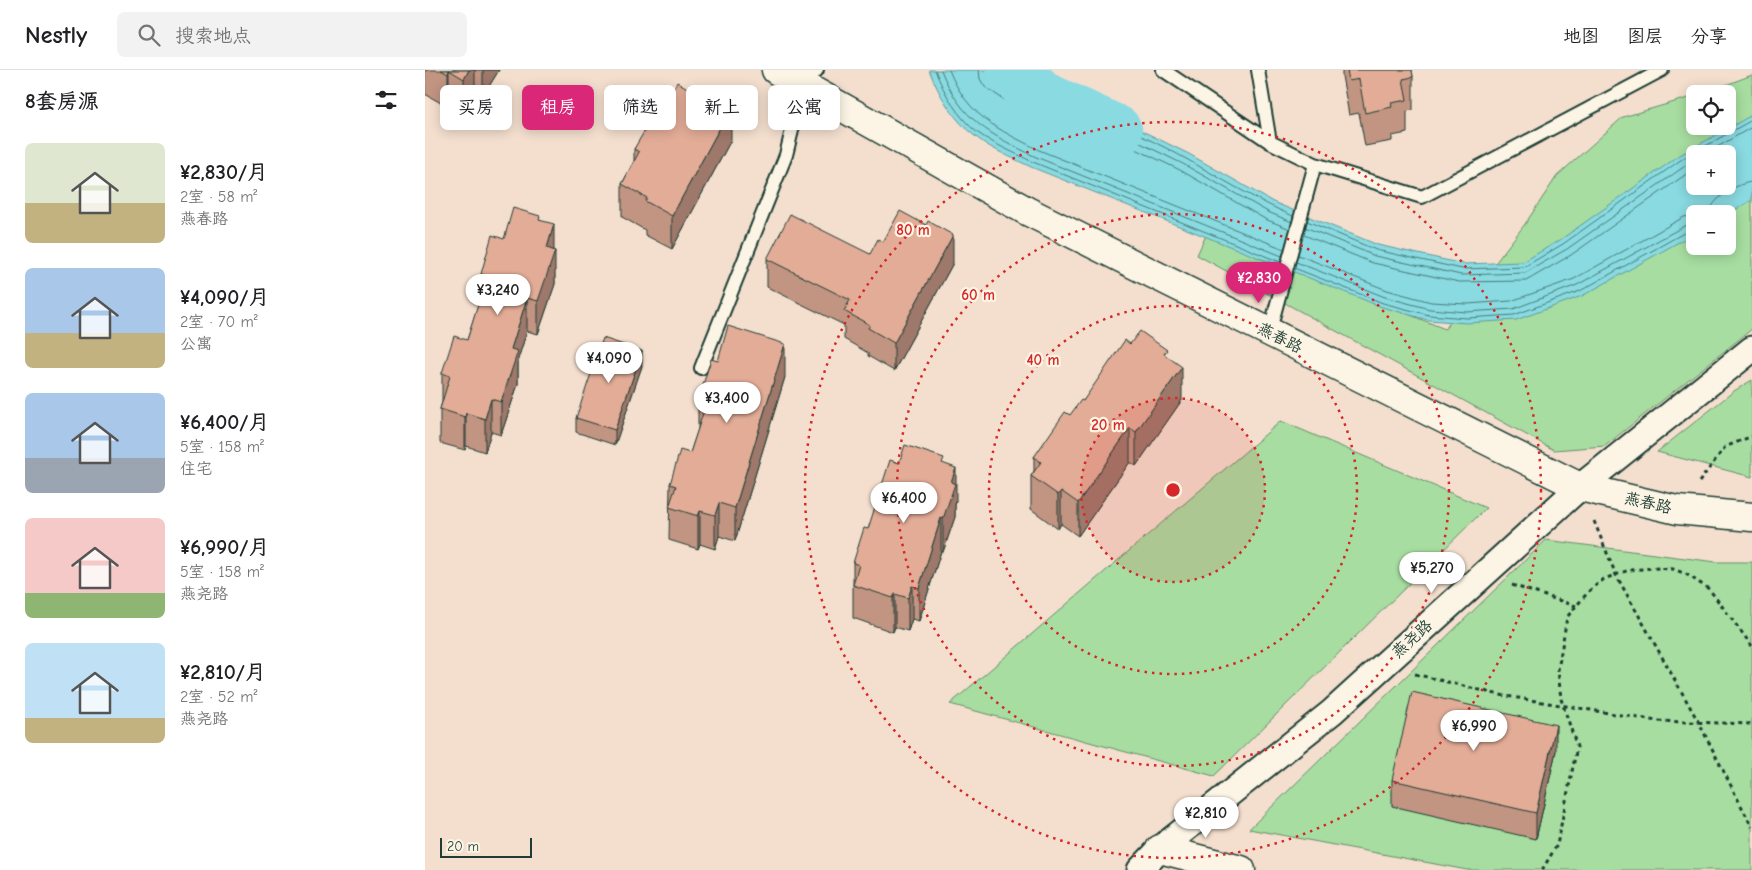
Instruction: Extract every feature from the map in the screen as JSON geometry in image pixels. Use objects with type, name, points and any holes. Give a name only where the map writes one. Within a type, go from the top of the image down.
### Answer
[{"type":"street","name":"燕春路","points":[[776,70],[810,77],[1027,211],[1579,487],[1677,510],[1752,517]]},
{"type":"street","name":"燕尧路","points":[[1139,870],[1160,849],[1332,712],[1579,487],[1752,349]]},
{"type":"street","points":[[1160,849],[1241,870]]},
{"type":"lane","points":[[1163,70],[1271,142],[1315,164],[1422,197],[1663,70]]},
{"type":"lane","points":[[1258,70],[1271,142]]},
{"type":"lane","points":[[701,368],[786,155],[810,77]]},
{"type":"lane","points":[[1269,332],[1315,164]]},
{"type":"path","points":[[1677,510],[1725,447],[1752,436]]},
{"type":"path","points":[[1579,487],[1616,575],[1699,723],[1752,827]]},
{"type":"path","points":[[1542,870],[1557,845],[1577,747],[1565,706],[1561,699],[1558,670],[1567,617],[1589,591],[1604,580],[1629,570],[1673,569],[1686,574],[1709,589],[1752,646]]},
{"type":"path","points":[[1482,576],[1576,606]]},
{"type":"path","points":[[1383,666],[1500,695],[1657,721],[1752,724]]},
{"type":"green space","points":[[1752,75],[1752,329],[1605,446],[1554,450],[1197,255],[1207,233],[1445,329],[1525,224],[1557,176],[1623,117],[1686,99],[1686,135],[1736,135],[1736,85],[1726,85]]},
{"type":"green space","points":[[1752,380],[1752,477],[1657,452],[1734,391]]},
{"type":"green space","points":[[1281,421],[1486,508],[1214,776],[950,704]]},
{"type":"green space","points":[[1546,540],[1716,562],[1752,562],[1752,870],[1467,870],[1249,829]]},
{"type":"water","points":[[929,70],[996,70],[1026,92],[1043,100],[1126,123],[1189,154],[1273,202],[1378,245],[1463,264],[1523,262],[1560,240],[1686,152],[1686,195],[1736,195],[1736,145],[1698,145],[1716,135],[1736,135],[1736,124],[1752,115],[1752,200],[1736,209],[1736,205],[1686,205],[1686,238],[1582,296],[1516,320],[1467,323],[1428,320],[1382,307],[1031,167],[982,142],[968,131],[942,98]]},
{"type":"building","points":[[441,70],[449,70],[448,74]]},
{"type":"building","points":[[449,70],[469,70],[464,79]]},
{"type":"building","points":[[1347,70],[1412,70],[1413,77],[1403,79],[1407,100],[1391,103],[1392,107],[1365,113],[1359,79],[1349,81]]},
{"type":"building","points":[[677,82],[686,87],[686,130],[719,130],[672,216],[645,201],[647,198],[622,184],[639,152],[634,149],[645,130],[676,130]]},
{"type":"building","points":[[513,208],[540,216],[539,220],[554,224],[547,248],[555,251],[538,301],[527,298],[511,349],[518,351],[501,402],[491,399],[485,419],[466,413],[465,417],[440,409],[450,376],[442,373],[454,336],[467,340],[487,276],[481,274],[492,235],[504,239]]},
{"type":"building","points":[[900,211],[926,225],[928,221],[953,235],[894,343],[868,328],[870,325],[844,311],[850,300],[767,259],[790,214],[870,254],[878,239],[883,242]]},
{"type":"building","points":[[728,326],[785,344],[735,508],[719,503],[715,515],[700,511],[698,516],[669,507],[676,486],[670,484],[680,450],[690,453],[706,404],[698,401],[711,359],[718,361]]},
{"type":"building","points":[[1140,331],[1167,350],[1164,354],[1182,367],[1136,432],[1130,428],[1078,503],[1061,491],[1058,495],[1031,476],[1041,462],[1034,457],[1065,412],[1070,415],[1081,400],[1083,401],[1125,340],[1130,344]]},
{"type":"building","points":[[603,338],[642,351],[615,430],[576,418]]},
{"type":"building","points":[[905,445],[944,458],[942,463],[956,468],[951,482],[955,484],[943,519],[941,518],[919,588],[912,586],[908,598],[895,594],[893,598],[853,585],[859,565],[853,563],[864,528],[868,529],[890,460],[899,463]]},
{"type":"building","points":[[1412,692],[1556,725],[1536,813],[1392,780]]},
{"type":"waterway","points":[[1013,70],[1041,98],[1115,132]]}]
